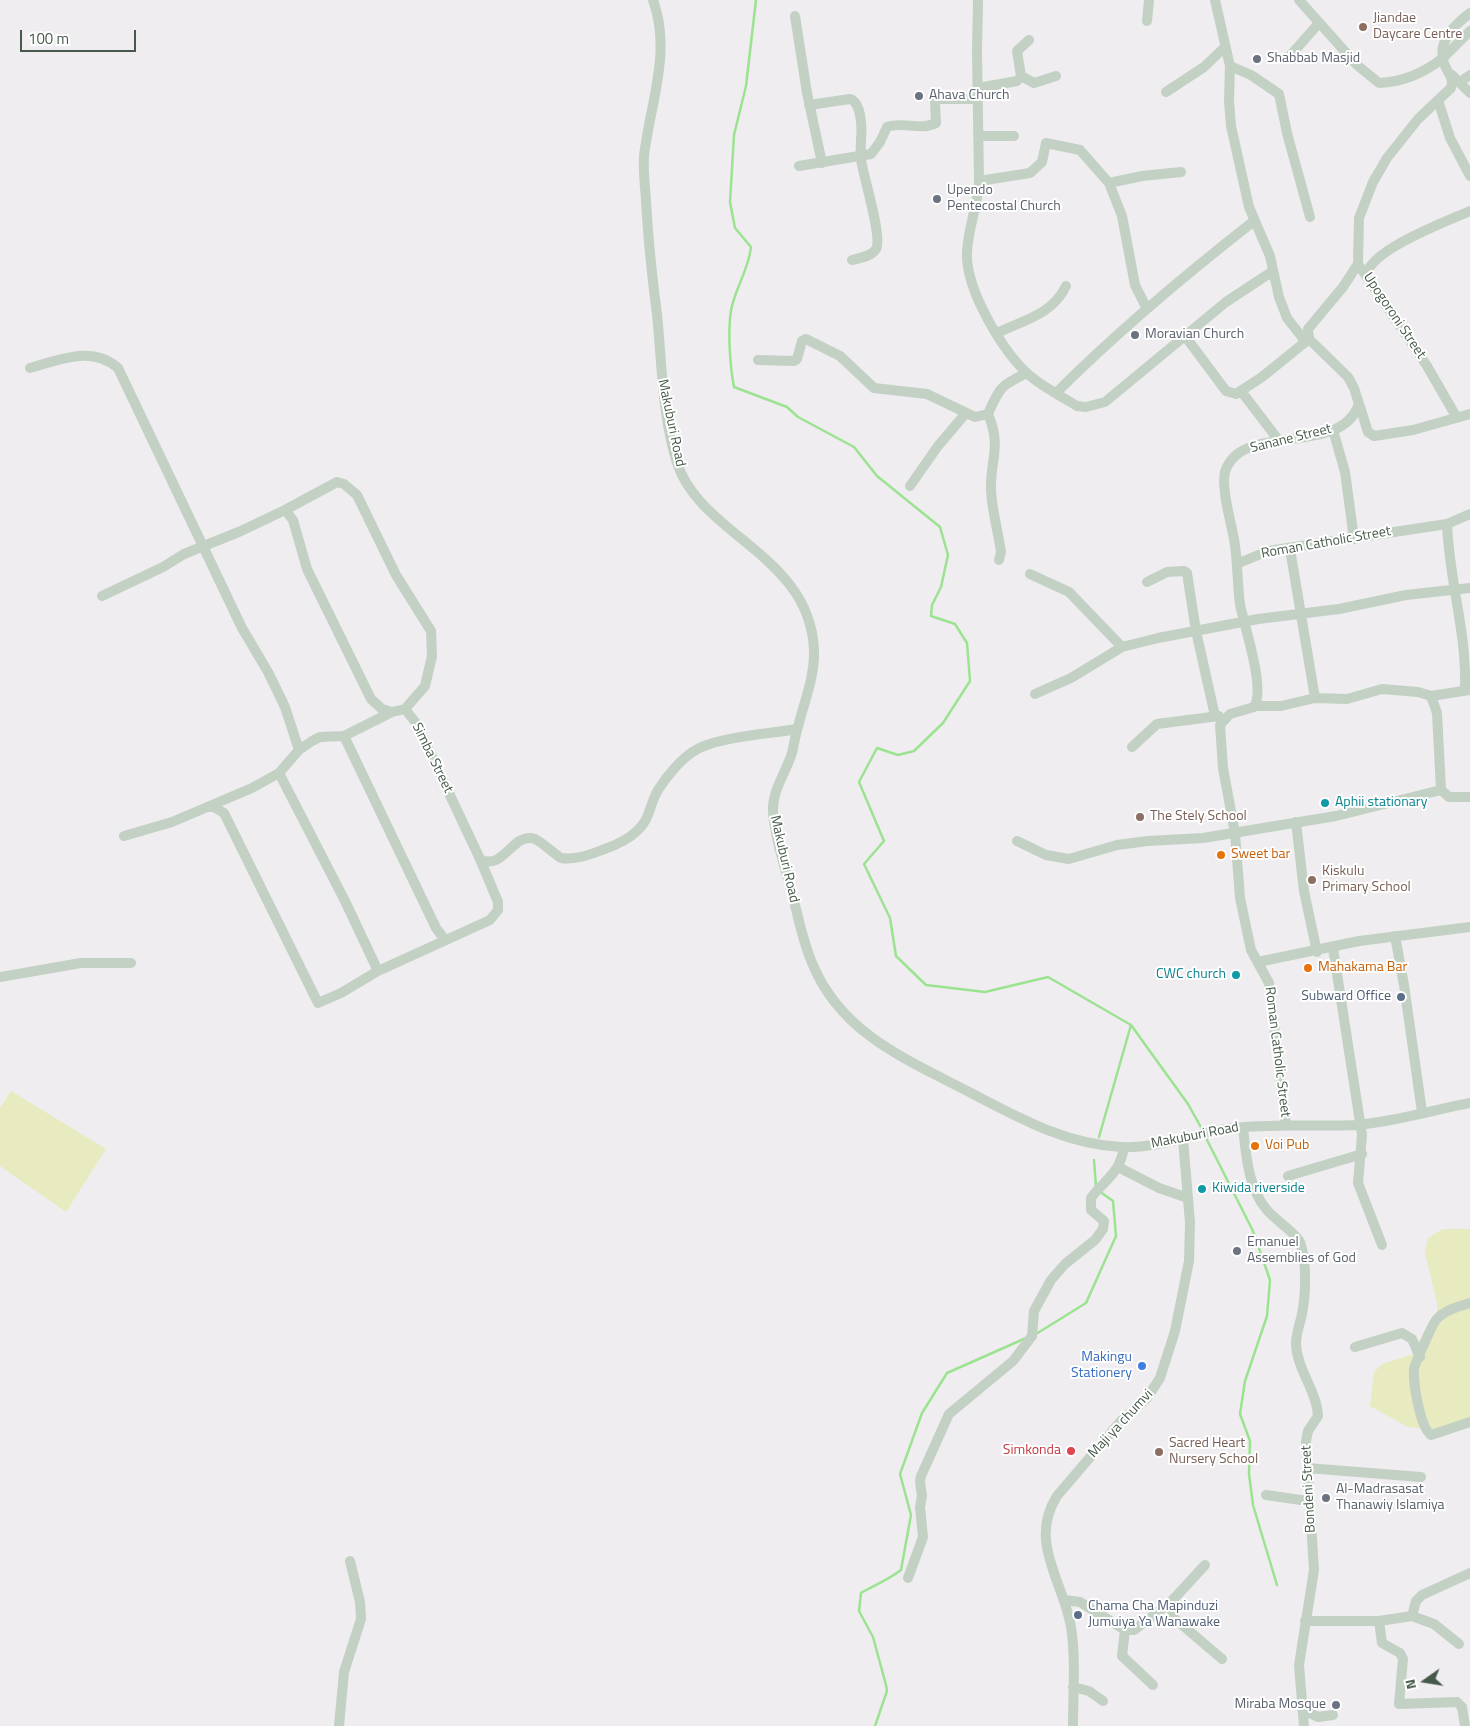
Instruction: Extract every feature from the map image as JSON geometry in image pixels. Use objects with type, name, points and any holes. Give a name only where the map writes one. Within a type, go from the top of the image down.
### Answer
[{"type":"street","name":"Makuburi Road","points":[[653,0],[662,39],[658,77],[644,160],[648,236],[662,388],[676,461],[693,493],[726,525],[758,550],[798,598],[809,626],[814,649],[811,681],[792,752],[772,808],[806,947],[814,970],[843,1015],[867,1036],[937,1076],[1050,1133],[1091,1144],[1124,1147],[1163,1144],[1217,1130],[1243,1127],[1286,1124],[1359,1125],[1470,1103]]},
{"type":"street","points":[[978,0],[979,180],[978,195],[968,242],[968,267],[976,297],[997,333],[1027,373],[1077,406],[1086,407],[1105,402],[1226,302],[1273,271]]},
{"type":"street","points":[[1147,22],[1149,0]]},
{"type":"street","points":[[1215,0],[1230,66],[1229,100],[1231,126],[1254,222],[1266,245],[1287,318],[1307,340],[1348,377],[1368,432],[1378,437],[1470,414]]},
{"type":"street","points":[[1299,0],[1357,65],[1379,83],[1398,82],[1419,74],[1443,58],[1470,31]]},
{"type":"street","points":[[1470,13],[1445,38],[1441,47],[1443,62],[1452,75],[1470,93]]},
{"type":"street","points":[[795,16],[809,105],[822,163]]},
{"type":"street","points":[[1289,57],[1319,23]]},
{"type":"street","points":[[800,166],[860,158],[875,151],[886,128],[899,125],[934,124],[936,119],[935,101],[978,93],[1017,82],[1020,76],[1017,51],[1029,40]]},
{"type":"street","points":[[1166,92],[1204,67],[1225,48]]},
{"type":"street","points":[[1230,66],[1251,74],[1279,94],[1310,217]]},
{"type":"street","points":[[1358,264],[1358,225],[1373,182],[1398,142],[1451,88],[1452,75]]},
{"type":"street","points":[[1460,82],[1470,75]]},
{"type":"street","points":[[1020,76],[1034,83],[1056,76]]},
{"type":"street","points":[[809,105],[850,99],[855,101],[862,133],[860,158],[876,224],[878,243],[876,249],[871,253],[852,260]]},
{"type":"street","points":[[1438,100],[1450,138],[1470,176]]},
{"type":"street","points":[[979,136],[1014,136]]},
{"type":"street","points":[[979,180],[1030,173],[1042,162],[1046,143],[1080,150],[1109,183],[1122,216],[1135,285],[1147,309]]},
{"type":"street","points":[[1109,183],[1142,176],[1181,172]]},
{"type":"street","points":[[1366,275],[1368,266],[1390,250],[1470,211]]},
{"type":"street","points":[[1056,392],[1101,348],[1189,271],[1254,222]]},
{"type":"street","name":"Upogoroni Street","points":[[1307,340],[1309,325],[1343,287],[1358,264],[1427,366],[1457,418]]},
{"type":"street","points":[[997,333],[1050,308],[1060,297],[1066,286]]},
{"type":"street","points":[[1185,336],[1226,391],[1236,394],[1274,368],[1307,340]]},
{"type":"street","points":[[758,360],[794,362],[799,354],[802,341],[806,339],[840,356],[874,388],[927,394],[975,417],[988,414]]},
{"type":"street","points":[[30,368],[89,355],[100,356],[118,368],[202,547],[242,628],[268,672],[285,707],[299,750]]},
{"type":"street","points":[[999,560],[1001,552],[991,488],[996,445],[994,428],[988,414],[997,392],[1003,386],[1027,373]]},
{"type":"street","points":[[1241,391],[1280,442]]},
{"type":"street","name":"Sanane Street","points":[[1239,563],[1226,497],[1225,474],[1236,454],[1252,446],[1309,437],[1333,430],[1350,420],[1356,413],[1359,404]]},
{"type":"street","points":[[910,486],[938,446],[966,413]]},
{"type":"street","points":[[1333,430],[1345,472],[1354,539]]},
{"type":"street","points":[[102,596],[163,567],[184,554],[241,531],[285,510],[338,482],[344,484],[357,495],[396,576],[431,631],[432,656],[425,686],[405,709]]},
{"type":"street","points":[[285,510],[293,520],[307,569],[371,699],[382,709],[392,712]]},
{"type":"street","name":"Roman Catholic Street","points":[[1239,563],[1268,551],[1447,524],[1470,514]]},
{"type":"street","points":[[1132,747],[1156,724],[1230,714],[1256,706],[1281,706],[1315,698],[1347,699],[1382,689],[1418,692],[1431,696],[1468,690],[1463,637],[1448,556],[1447,524]]},
{"type":"street","points":[[1290,549],[1315,698]]},
{"type":"street","points":[[1239,563],[1238,589],[1257,679],[1256,706]]},
{"type":"street","points":[[1147,582],[1166,572],[1186,572],[1196,632],[1215,716]]},
{"type":"street","points":[[1030,574],[1069,592],[1122,647]]},
{"type":"street","points":[[1035,694],[1071,678],[1122,647],[1176,633],[1196,632],[1245,621],[1339,609],[1406,595],[1470,588]]},
{"type":"street","points":[[1431,696],[1437,713],[1441,790],[1449,797],[1470,797]]},
{"type":"street","name":"Simba Street","points":[[124,836],[172,822],[252,788],[279,772],[299,750],[320,737],[344,736],[392,712],[405,709],[416,723],[480,859],[498,902],[498,910],[490,920],[444,940]]},
{"type":"street","name":"Roman Catholic Street","points":[[1230,714],[1220,726],[1223,768],[1235,833],[1240,898],[1251,950],[1269,983],[1274,1008],[1286,1124]]},
{"type":"street","points":[[480,859],[485,862],[495,861],[522,839],[530,838],[538,840],[547,849],[561,858],[574,858],[594,854],[615,845],[638,830],[646,819],[662,784],[690,753],[704,745],[797,729]]},
{"type":"street","points":[[207,807],[214,806],[224,813],[318,1003],[341,993],[378,971],[418,954],[444,940],[436,928],[344,736]]},
{"type":"street","points":[[279,772],[345,900],[378,971]]},
{"type":"street","points":[[1017,840],[1046,856],[1069,859],[1117,845],[1203,838],[1363,810],[1441,790]]},
{"type":"street","points":[[1296,822],[1304,891],[1317,952]]},
{"type":"street","points":[[1258,962],[1395,936],[1470,927]]},
{"type":"street","points":[[1395,936],[1422,1112]]},
{"type":"street","points":[[1333,948],[1363,1144],[1358,1183],[1382,1245]]},
{"type":"street","points":[[0,976],[81,963],[131,963]]},
{"type":"street","name":"Bondeni Street","points":[[1243,1127],[1247,1161],[1256,1193],[1266,1209],[1299,1239],[1304,1292],[1297,1336],[1297,1350],[1318,1409],[1318,1416],[1306,1435],[1308,1501],[1314,1570],[1299,1665],[1304,1726]]},
{"type":"street","name":"Maji ya chumvi","points":[[1073,1726],[1072,1640],[1064,1600],[1046,1548],[1046,1517],[1057,1496],[1121,1421],[1147,1398],[1157,1384],[1175,1331],[1189,1261],[1188,1198],[1183,1139]]},
{"type":"street","points":[[908,1578],[923,1537],[920,1507],[922,1496],[921,1476],[945,1421],[954,1409],[1009,1365],[1029,1341],[1032,1336],[1034,1311],[1051,1280],[1065,1264],[1095,1240],[1103,1229],[1104,1221],[1091,1210],[1091,1198],[1118,1167],[1124,1147]]},
{"type":"street","points":[[1288,1176],[1362,1154]]},
{"type":"street","points":[[1118,1167],[1160,1188],[1188,1198]]},
{"type":"street","points":[[1470,1303],[1446,1312],[1436,1320],[1415,1367],[1414,1380],[1420,1410],[1428,1433],[1431,1435],[1440,1434],[1470,1422]]},
{"type":"street","points":[[1355,1347],[1402,1333],[1412,1339],[1420,1357]]},
{"type":"street","points":[[1307,1468],[1421,1476]]},
{"type":"street","points":[[1266,1496],[1308,1501]]},
{"type":"street","points":[[339,1726],[344,1672],[361,1619],[360,1602],[350,1561]]},
{"type":"street","points":[[1064,1600],[1080,1602],[1125,1630],[1134,1630],[1170,1603],[1205,1565]]},
{"type":"street","points":[[1412,1616],[1416,1601],[1422,1595],[1470,1573]]},
{"type":"street","points":[[1170,1603],[1174,1618],[1222,1659]]},
{"type":"street","points":[[1305,1621],[1379,1621],[1412,1616],[1434,1624],[1459,1644]]},
{"type":"street","points":[[1379,1621],[1382,1643],[1400,1653],[1403,1659],[1400,1704],[1457,1702],[1462,1707],[1465,1726]]},
{"type":"street","points":[[1125,1630],[1122,1656],[1153,1685]]},
{"type":"street","points":[[1073,1687],[1089,1691],[1103,1701]]},
{"type":"street","points":[[1302,1709],[1318,1717],[1333,1715]]},
{"type":"green space","points":[[11,1091],[106,1149],[66,1212],[0,1166],[0,1108]]},
{"type":"green space","points":[[1443,1229],[1470,1229],[1470,1419],[1456,1432],[1408,1427],[1370,1406],[1374,1372],[1382,1364],[1411,1355],[1437,1316],[1437,1303],[1425,1253],[1428,1238]]},
{"type":"waterway","points":[[756,0],[746,86],[734,135],[730,202],[735,228],[751,247],[748,262],[730,314],[731,369],[734,387],[787,407],[798,417],[854,447],[877,476],[940,527],[948,555],[941,587],[932,605],[931,616],[955,624],[967,643],[970,681],[943,723],[914,751],[898,755],[877,748],[859,782],[884,841],[864,864],[890,918],[896,956],[926,985],[985,992],[1048,977],[1131,1025],[1188,1104],[1203,1131]]},
{"type":"waterway","points":[[1099,1137],[1131,1025]]},
{"type":"waterway","points":[[1205,1136],[1253,1231],[1270,1280],[1267,1316],[1245,1381],[1240,1414],[1250,1441],[1249,1474],[1253,1505],[1277,1585]]},
{"type":"waterway","points":[[1094,1160],[1096,1187]]},
{"type":"waterway","points":[[1036,1334],[1086,1303],[1116,1236],[1113,1201],[1099,1191]]},
{"type":"waterway","points":[[875,1726],[887,1691],[873,1637],[859,1611],[861,1593],[901,1570],[911,1515],[900,1474],[922,1413],[947,1373],[1026,1338]]},
{"type":"place","name":"Jiandae Daycare Centre","points":[[1363,27]]},
{"type":"place","name":"Shabbab Masjid","points":[[1257,59]]},
{"type":"place","name":"Ahava Church","points":[[919,96]]},
{"type":"place","name":"Upendo Pentecostal Church","points":[[937,199]]},
{"type":"place","name":"Moravian Church","points":[[1135,335]]},
{"type":"place","name":"Aphii stationary","points":[[1325,803]]},
{"type":"place","name":"The Stely School","points":[[1140,817]]},
{"type":"place","name":"Sweet bar","points":[[1221,855]]},
{"type":"place","name":"Kiskulu Primary School","points":[[1312,880]]},
{"type":"place","name":"Mahakama Bar","points":[[1308,968]]},
{"type":"place","name":"CWC church","points":[[1236,975]]},
{"type":"place","name":"Subward Office","points":[[1401,997]]},
{"type":"place","name":"Voi Pub","points":[[1255,1146]]},
{"type":"place","name":"Kiwida riverside","points":[[1202,1189]]},
{"type":"place","name":"Emanuel Assemblies of God","points":[[1237,1251]]},
{"type":"place","name":"Makingu Stationery","points":[[1142,1366]]},
{"type":"place","name":"Simkonda","points":[[1071,1451]]},
{"type":"place","name":"Sacred Heart Nursery School","points":[[1159,1452]]},
{"type":"place","name":"Al-Madrasasat Thanawiy Islamiya","points":[[1326,1498]]},
{"type":"place","name":"Chama Cha Mapinduzi Jumuiya Ya Wanawake","points":[[1078,1615]]},
{"type":"place","name":"Miraba Mosque","points":[[1336,1705]]}]
